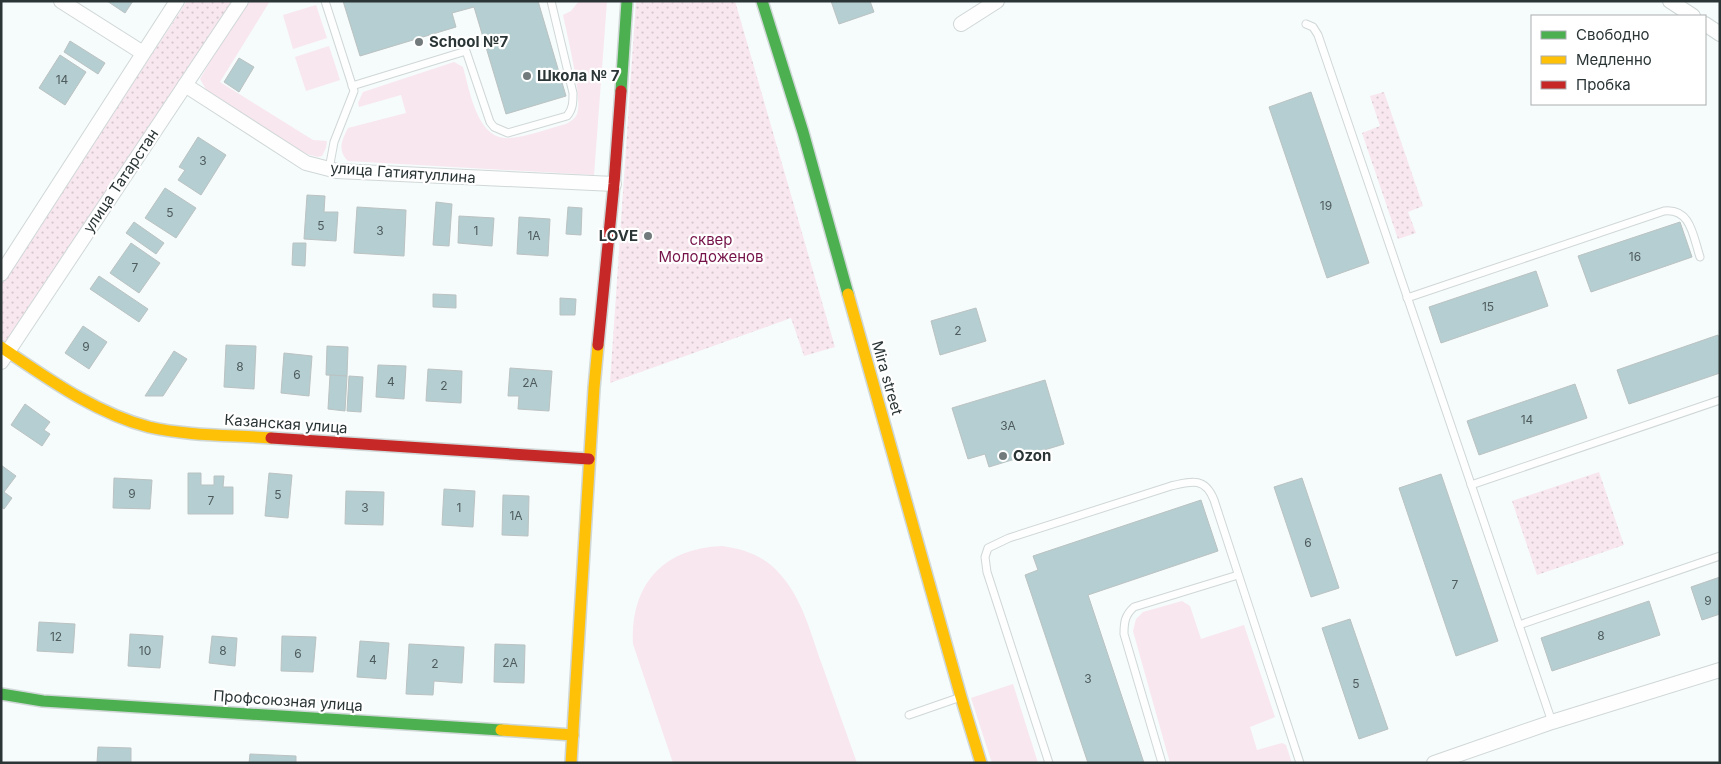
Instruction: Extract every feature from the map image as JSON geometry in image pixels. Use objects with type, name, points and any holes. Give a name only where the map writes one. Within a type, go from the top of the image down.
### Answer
[{"type":"street","points":[[60,1],[143,53]]},
{"type":"street","points":[[1,274],[177,1]]},
{"type":"street","name":"улица Татарстан","points":[[4,353],[241,1]]},
{"type":"street","points":[[570,763],[594,388],[614,184],[626,1]]},
{"type":"street","name":"Mira street","points":[[762,1],[805,141],[961,698],[981,763]]},
{"type":"street","points":[[961,24],[997,1]]},
{"type":"street","points":[[1670,1],[1691,15]]},
{"type":"street","points":[[1706,25],[1720,34]]},
{"type":"street","name":"улица Гатиятуллина","points":[[185,85],[306,162],[328,169],[337,171],[614,184]]},
{"type":"street","name":"Казанская улица","points":[[4,353],[83,398],[128,420],[148,427],[180,432],[589,459]]},
{"type":"street","points":[[1434,763],[1552,722],[1720,670]]},
{"type":"street","name":"Профсоюзная улица","points":[[1,694],[43,701],[573,734]]},
{"type":"lane","points":[[325,1],[354,91],[334,142],[328,169]]},
{"type":"lane","points":[[352,86],[466,51],[490,122],[494,127],[508,133],[567,116],[573,104],[573,93],[550,1]]},
{"type":"lane","points":[[1306,24],[1313,27],[1318,35],[1552,722]]},
{"type":"lane","points":[[1408,298],[1664,211],[1672,210],[1681,213],[1687,219],[1700,257]]},
{"type":"lane","points":[[1471,485],[1720,400]]},
{"type":"lane","points":[[1049,763],[987,572],[985,558],[988,548],[1009,538],[1187,482],[1199,482],[1210,489],[1300,763]]},
{"type":"lane","points":[[1519,625],[1720,556]]},
{"type":"lane","points":[[1162,763],[1124,634],[1124,620],[1134,607],[1238,575]]},
{"type":"lane","points":[[909,715],[961,698]]},
{"type":"green space","points":[[187,1],[235,1],[1,357],[1,284]]},
{"type":"green space","points":[[250,1],[270,1],[220,82],[313,140],[327,141],[322,156],[306,154],[207,91],[200,79]]},
{"type":"green space","points":[[579,1],[607,1],[594,175],[348,161],[345,157],[342,145],[348,128],[406,113],[401,95],[359,107],[358,103],[363,92],[454,62],[463,67],[472,101],[482,123],[490,132],[499,137],[523,136],[571,121],[577,114],[578,95],[563,15],[571,11]]},
{"type":"green space","name":"сквер Молодоженов","points":[[636,1],[735,1],[835,347],[804,356],[791,318],[610,383]]},
{"type":"green space","points":[[316,5],[327,38],[293,49],[283,15]]},
{"type":"green space","points":[[329,46],[340,80],[306,91],[295,57]]},
{"type":"green space","points":[[1384,92],[1423,206],[1408,212],[1416,233],[1398,239],[1362,133],[1380,126],[1370,96]]},
{"type":"green space","points":[[1599,472],[1624,545],[1537,575],[1512,501]]},
{"type":"green space","points":[[722,546],[746,551],[767,562],[779,573],[794,593],[809,627],[857,763],[673,763],[633,644],[637,604],[644,588],[654,574],[667,562],[701,548]]},
{"type":"green space","points":[[1182,601],[1190,606],[1201,639],[1244,625],[1275,717],[1250,727],[1257,750],[1282,743],[1286,745],[1292,763],[1170,763],[1133,631],[1136,619],[1143,612]]},
{"type":"green space","points":[[1013,684],[1038,763],[992,763],[971,698]]},
{"type":"building","points":[[107,1],[133,1],[125,13]]},
{"type":"building","name":"Школа № 7","points":[[343,1],[538,1],[566,96],[506,114],[474,7],[452,13],[456,27],[360,56]]},
{"type":"building","points":[[831,1],[870,1],[874,12],[839,24]]},
{"type":"building","points":[[70,41],[105,63],[98,74],[64,52]]},
{"type":"building","points":[[60,55],[86,72],[65,105],[39,88]]},
{"type":"building","points":[[239,58],[254,67],[239,92],[224,82]]},
{"type":"building","points":[[1311,92],[1369,263],[1327,278],[1269,107]]},
{"type":"building","points":[[198,137],[226,155],[201,195],[178,180],[185,170],[179,167]]},
{"type":"building","points":[[165,188],[196,208],[176,238],[145,218]]},
{"type":"building","points":[[307,195],[325,196],[324,212],[338,212],[336,241],[304,239]]},
{"type":"building","points":[[436,202],[452,204],[449,246],[433,245]]},
{"type":"building","points":[[357,207],[406,210],[404,256],[354,253]]},
{"type":"building","points":[[568,207],[582,208],[581,235],[566,234]]},
{"type":"building","points":[[459,216],[494,218],[492,246],[458,243]]},
{"type":"building","points":[[519,217],[550,219],[548,256],[517,254]]},
{"type":"building","points":[[134,222],[164,243],[156,254],[126,233]]},
{"type":"building","points":[[1680,222],[1692,257],[1591,292],[1578,256]]},
{"type":"building","points":[[131,243],[160,263],[139,293],[110,273]]},
{"type":"building","points":[[293,243],[306,243],[305,266],[292,265]]},
{"type":"building","points":[[1536,271],[1548,306],[1441,343],[1429,307]]},
{"type":"building","points":[[99,276],[148,309],[139,322],[90,289]]},
{"type":"building","points":[[433,294],[456,295],[456,308],[433,307]]},
{"type":"building","points":[[560,298],[576,299],[575,315],[560,315]]},
{"type":"building","points":[[976,308],[986,341],[940,355],[931,321]]},
{"type":"building","points":[[83,326],[107,342],[89,369],[65,353]]},
{"type":"building","points":[[1718,335],[1720,340],[1720,373],[1629,404],[1617,370]]},
{"type":"building","points":[[226,345],[256,346],[254,389],[224,387]]},
{"type":"building","points":[[327,346],[348,347],[347,376],[326,375]]},
{"type":"building","points":[[174,351],[187,359],[163,396],[145,396]]},
{"type":"building","points":[[284,353],[312,356],[309,396],[281,393]]},
{"type":"building","points":[[378,365],[406,366],[404,399],[376,397]]},
{"type":"building","points":[[510,368],[552,371],[549,411],[518,409],[519,396],[508,396]]},
{"type":"building","points":[[428,369],[462,371],[461,403],[426,401]]},
{"type":"building","points":[[330,375],[347,376],[345,411],[328,409]]},
{"type":"building","points":[[349,376],[363,377],[361,412],[347,411]]},
{"type":"building","points":[[1045,380],[1064,444],[989,467],[985,454],[968,459],[952,408]]},
{"type":"building","points":[[1575,384],[1587,418],[1479,455],[1467,421]]},
{"type":"building","points":[[25,404],[50,422],[44,430],[50,434],[42,446],[11,425]]},
{"type":"building","points":[[1,465],[16,476],[4,492],[12,498],[4,509],[1,507]]},
{"type":"building","points":[[188,473],[201,473],[201,485],[214,485],[214,476],[224,476],[223,487],[233,487],[233,514],[188,514]]},
{"type":"building","points":[[269,473],[292,475],[288,518],[265,516]]},
{"type":"building","points":[[1441,474],[1498,641],[1456,656],[1399,488]]},
{"type":"building","points":[[114,478],[152,480],[150,509],[113,508]]},
{"type":"building","points":[[1302,478],[1339,588],[1311,597],[1274,487]]},
{"type":"building","points":[[444,489],[475,491],[473,527],[442,525]]},
{"type":"building","points":[[346,491],[384,492],[383,525],[345,524]]},
{"type":"building","points":[[503,495],[529,496],[528,536],[502,535]]},
{"type":"building","points":[[1201,500],[1218,551],[1088,595],[1144,763],[1088,763],[1025,575],[1038,570],[1033,556]]},
{"type":"building","points":[[1720,577],[1720,614],[1702,620],[1691,587]]},
{"type":"building","points":[[1649,601],[1660,635],[1552,671],[1541,638]]},
{"type":"building","points":[[1350,619],[1388,729],[1359,739],[1322,628]]},
{"type":"building","points":[[39,622],[75,624],[73,653],[37,651]]},
{"type":"building","points":[[130,634],[163,636],[160,668],[128,666]]},
{"type":"building","points":[[212,636],[237,638],[235,666],[209,663]]},
{"type":"building","points":[[282,636],[316,637],[313,672],[281,671]]},
{"type":"building","points":[[360,641],[389,643],[386,679],[357,677]]},
{"type":"building","points":[[409,644],[464,647],[462,683],[434,681],[433,695],[406,694]]},
{"type":"building","points":[[495,644],[525,645],[524,683],[494,682]]},
{"type":"building","points":[[98,747],[131,748],[131,763],[97,763]]},
{"type":"building","points":[[250,754],[296,756],[296,763],[249,763]]},
{"type":"traffic: fast","points":[[621,91],[627,1]]},
{"type":"traffic: fast","points":[[762,1],[803,132],[848,294]]},
{"type":"traffic: fast","points":[[1,694],[43,701],[501,730]]},
{"type":"traffic: slow","points":[[848,294],[981,763]]},
{"type":"traffic: slow","points":[[571,763],[598,345]]},
{"type":"traffic: slow","points":[[1,347],[36,371],[91,404],[129,421],[149,427],[179,432],[271,438]]},
{"type":"traffic: slow","points":[[501,730],[573,735]]},
{"type":"traffic: jam","points":[[598,345],[621,91]]},
{"type":"traffic: jam","points":[[271,438],[589,459]]},
{"type":"place","name":"School №7","points":[[419,42]]},
{"type":"place","name":"Школа № 7","points":[[527,76]]},
{"type":"place","name":"LOVE","points":[[648,236]]},
{"type":"place","name":"Ozon","points":[[1003,456]]}]
